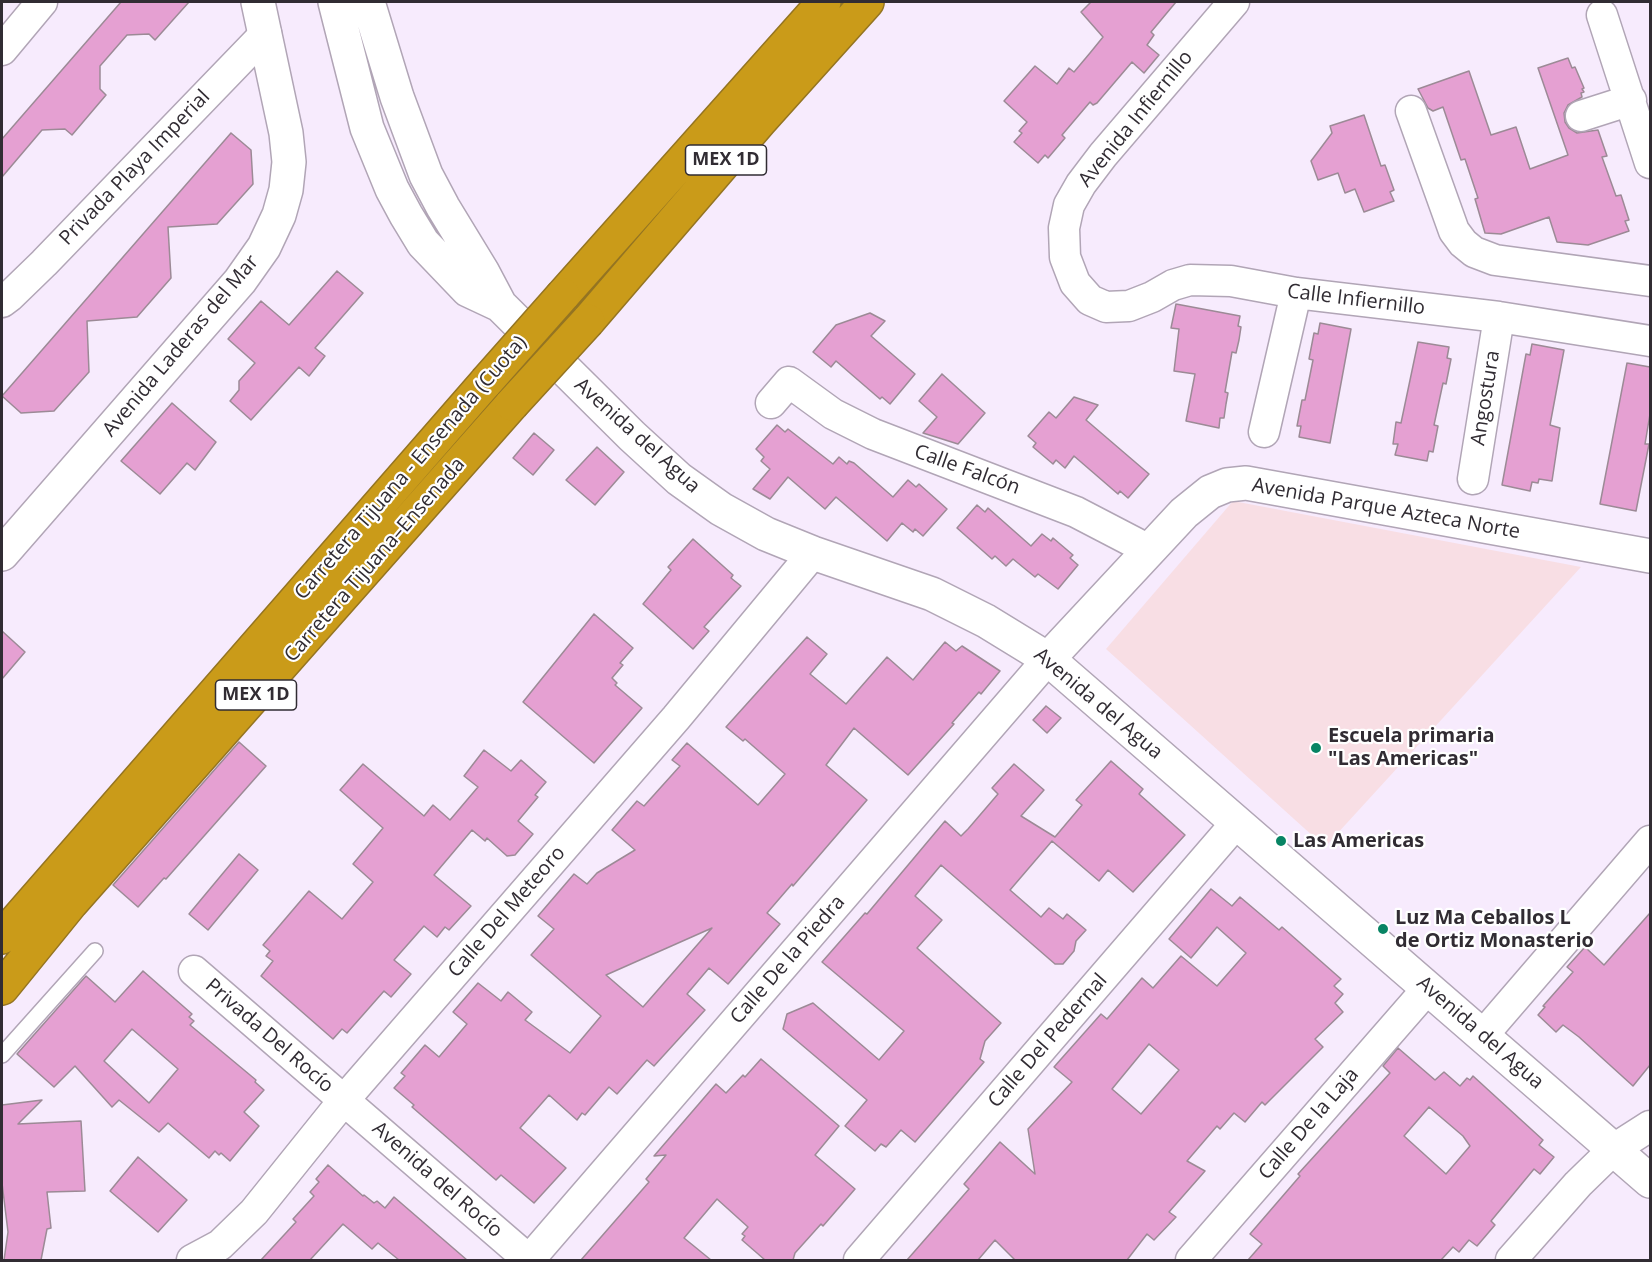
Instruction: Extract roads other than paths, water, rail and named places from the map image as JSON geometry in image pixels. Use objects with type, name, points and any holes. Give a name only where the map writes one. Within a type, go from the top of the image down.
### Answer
[{"type":"highway","name":"Carretera Tijuana - Ensenada (Cuota)","points":[[2,937],[486,382],[824,2]]},
{"type":"highway","name":"Carretera Tijuana - Ensenada (Cuota)","points":[[512,404],[588,321],[760,121],[867,2]]},
{"type":"highway","name":"Carretera Tijuana–Ensenada","points":[[2,988],[71,903],[512,404]]},
{"type":"main road","name":"Avenida Laderas del Mar","points":[[2,554],[240,281],[264,247],[279,215],[286,190],[289,162],[286,133],[258,2]]},
{"type":"main road","name":"Avenida del Agua","points":[[335,2],[367,128],[392,189],[406,215],[423,243],[468,290],[500,305]]},
{"type":"main road","name":"Avenida del Agua","points":[[368,2],[397,97],[426,175],[442,207],[482,271],[500,305],[632,436],[679,479],[721,509],[766,534],[813,553],[932,594],[986,621],[1048,659],[1650,1181]]},
{"type":"main road","name":"Avenida Parque Azteca Norte","points":[[1048,659],[1184,513],[1210,492],[1227,485],[1246,483],[1650,556]]},
{"type":"street","points":[[2,50],[42,2]]},
{"type":"street","name":"Avenida Infiernillo","points":[[1075,284],[1065,257],[1064,228],[1069,205],[1081,184],[1103,155],[1234,2]]},
{"type":"street","points":[[1602,15],[1650,163]]},
{"type":"street","name":"Privada Playa Imperial","points":[[2,302],[44,263],[266,33]]},
{"type":"street","points":[[1581,116],[1631,100]]},
{"type":"street","points":[[1411,111],[1454,231],[1474,252],[1495,260],[1650,281]]},
{"type":"street","name":"Calle Infiernillo","points":[[1075,284],[1090,300],[1106,307],[1129,306],[1173,285],[1190,280],[1231,281],[1296,293],[1498,317],[1650,341]]},
{"type":"street","points":[[1264,432],[1296,293]]},
{"type":"street","name":"Angostura","points":[[1473,479],[1498,317]]},
{"type":"street","name":"Calle Falcón","points":[[780,393],[833,414],[873,434],[1076,512],[1149,550]]},
{"type":"street","name":"Calle Del Meteoro","points":[[192,1260],[220,1245],[255,1212],[344,1100],[676,718],[813,553]]},
{"type":"street","name":"Calle De la Piedra","points":[[529,1260],[1048,659]]},
{"type":"street","name":"Calle Del Pedernal","points":[[859,1260],[1237,822]]},
{"type":"street","points":[[1483,1035],[1650,841]]},
{"type":"street","name":"Privada Del Rocío","points":[[194,971],[344,1100]]},
{"type":"street","name":"Calle De la Laja","points":[[1191,1260],[1428,988]]},
{"type":"street","name":"Avenida del Rocío","points":[[344,1100],[529,1260]]},
{"type":"street","points":[[1511,1260],[1578,1184],[1614,1149],[1650,1126]]},
{"type":"lane","points":[[2,1055],[95,951]]},
{"type":"place","name":"Escuela primaria \"Las Americas\"","points":[[1316,748]]},
{"type":"place","name":"Las Americas","points":[[1281,841]]},
{"type":"place","name":"Luz Ma Ceballos L de Ortiz Monasterio","points":[[1383,929]]}]
